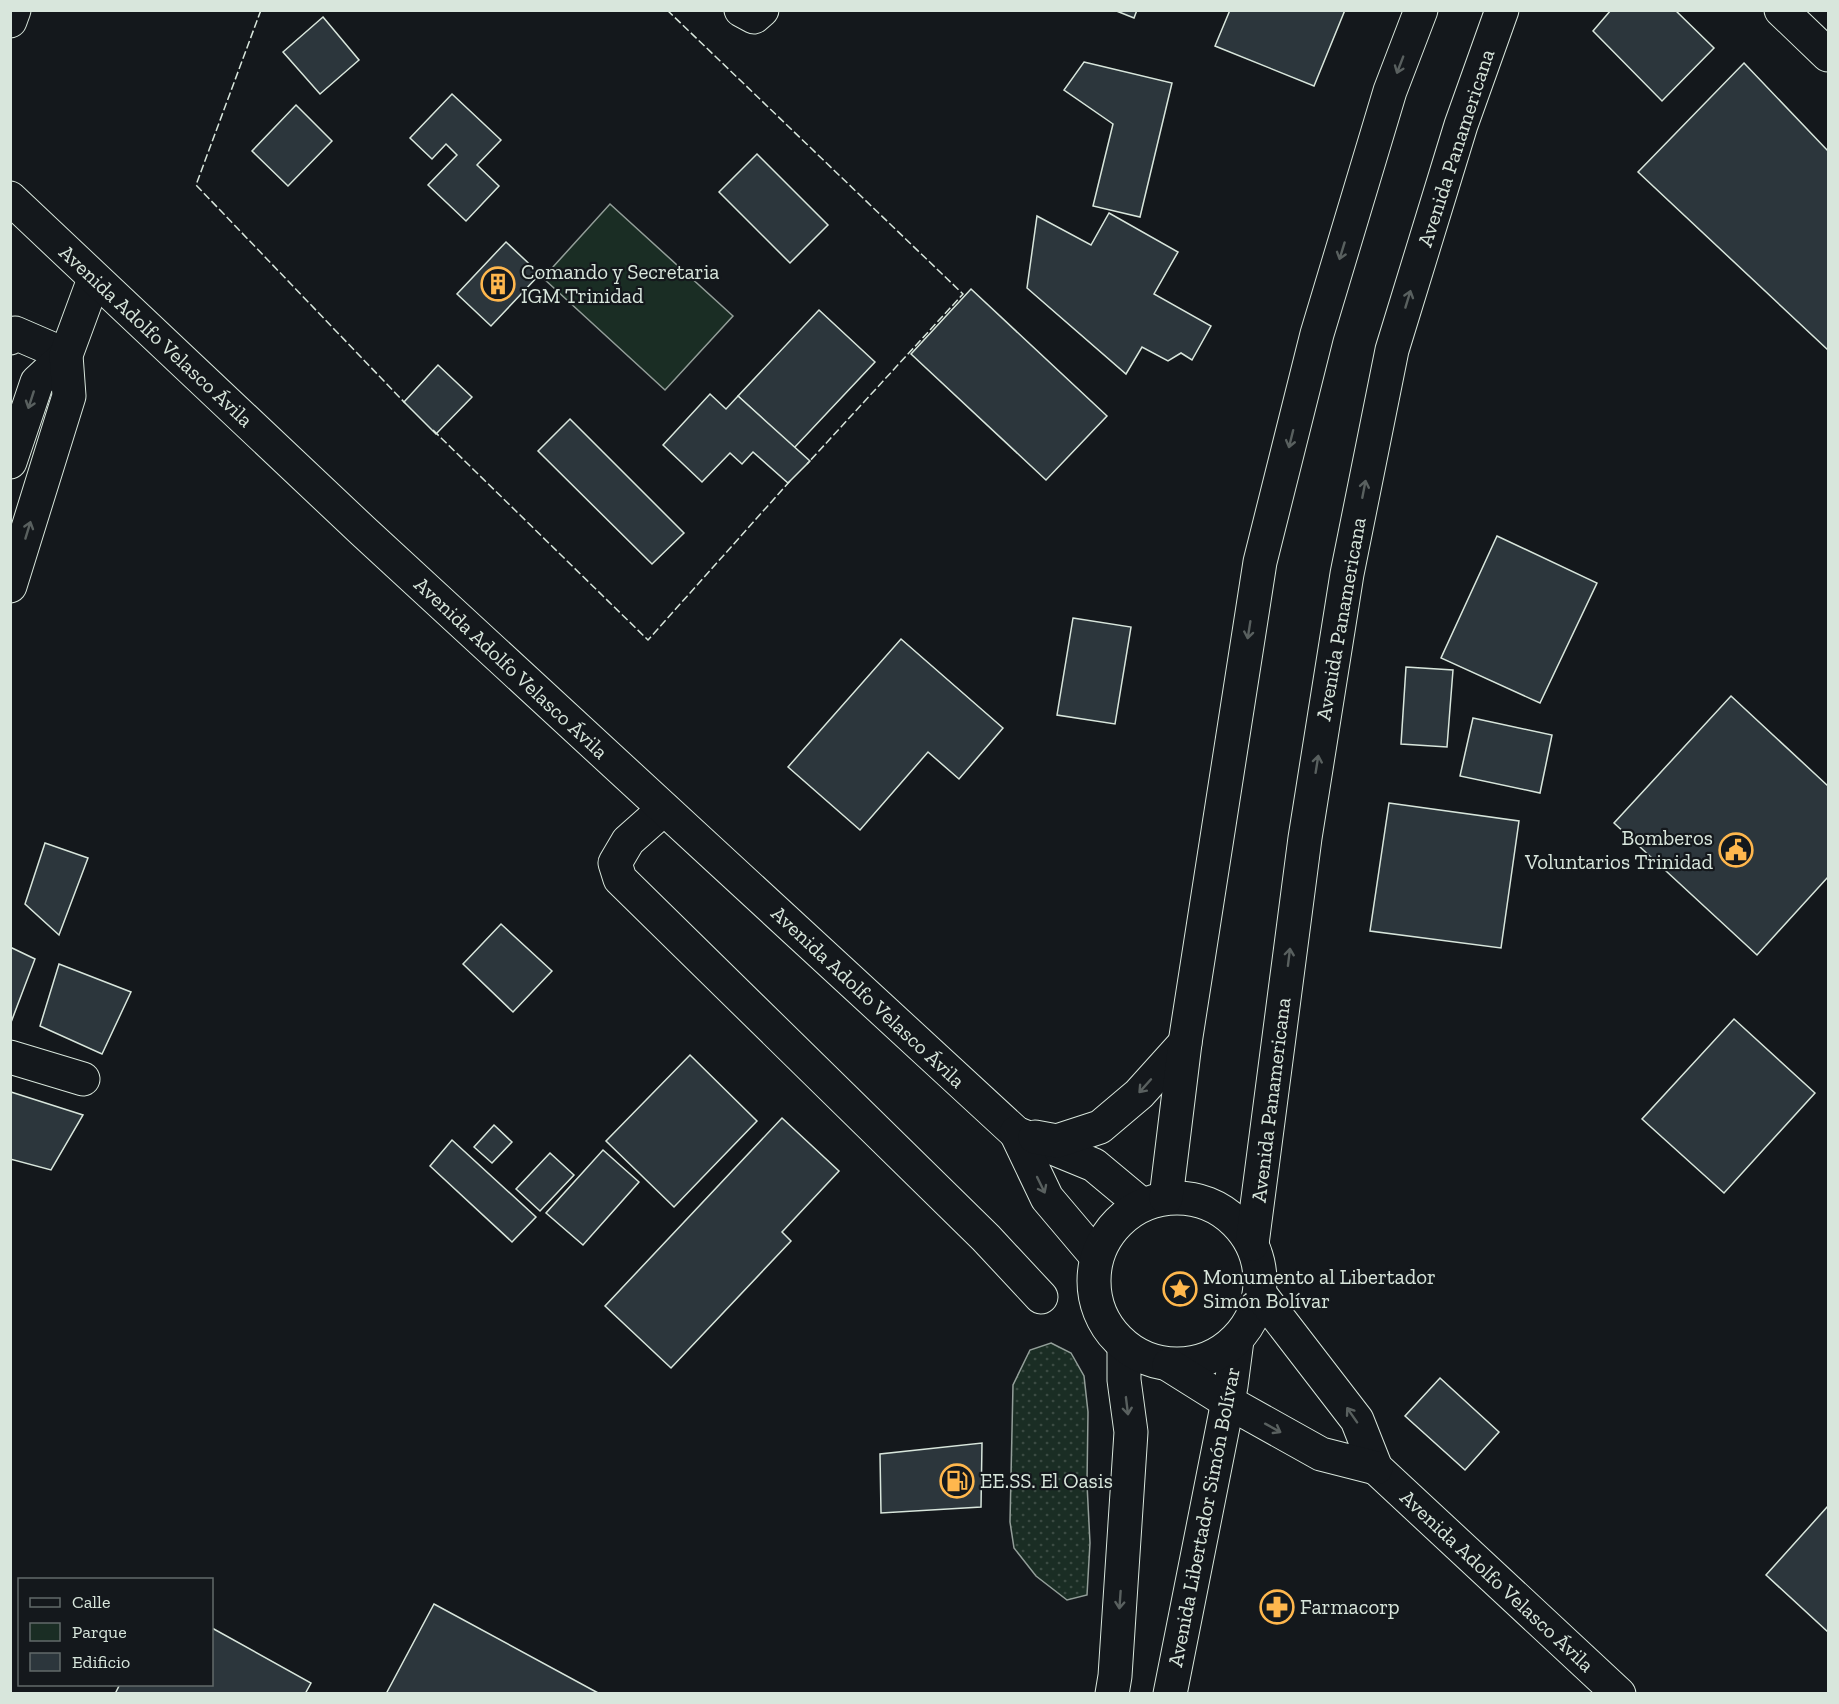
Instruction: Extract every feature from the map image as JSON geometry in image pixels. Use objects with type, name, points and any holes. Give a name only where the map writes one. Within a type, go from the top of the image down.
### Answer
[{"type":"main road","points":[[10,21],[14,10]]},
{"type":"main road","points":[[741,10],[754,17],[762,10]]},
{"type":"main road","points":[[1154,1201],[1185,1043],[1260,562],[1317,334],[1390,92],[1421,10]]},
{"type":"main road","name":"Avenida Panamericana","points":[[1252,1244],[1305,838],[1347,574],[1387,373],[1461,124],[1502,10]]},
{"type":"main road","points":[[1781,10],[1828,55]]},
{"type":"main road","name":"Avenida Adolfo Velasco Ávila","points":[[10,198],[363,531],[1016,1133],[1094,1165],[1154,1201]]},
{"type":"main road","points":[[10,586],[69,396],[66,355],[94,279]]},
{"type":"main road","points":[[12,333],[66,355]]},
{"type":"main road","points":[[10,462],[37,382],[66,355]]},
{"type":"main road","points":[[664,809],[628,841],[615,863],[620,879],[986,1238],[1041,1297]]},
{"type":"main road","points":[[1016,1133],[1056,1141],[1100,1127],[1139,1094],[1185,1043]]},
{"type":"main road","points":[[10,1057],[83,1079]]},
{"type":"main road","name":"Avenida Adolfo Velasco Ávila","points":[[1016,1133],[1047,1198],[1096,1256]]},
{"type":"main road","points":[[1192,1199],[1217,1207],[1236,1222],[1252,1244],[1259,1268],[1260,1294],[1252,1319],[1237,1340],[1217,1355],[1194,1364],[1169,1365],[1146,1360],[1124,1347],[1105,1326],[1094,1299],[1093,1269],[1096,1256],[1107,1235],[1122,1218],[1154,1201],[1192,1199]]},
{"type":"main road","name":"Avenida Adolfo Velasco Ávila","points":[[1260,1294],[1357,1420],[1376,1468],[1619,1694]]},
{"type":"main road","name":"Avenida Libertador Simón Bolívar","points":[[1170,1694],[1228,1402],[1237,1340]]},
{"type":"main road","points":[[1112,1694],[1131,1432],[1124,1380],[1124,1347]]},
{"type":"main road","name":"Avenida Adolfo Velasco Ávila","points":[[1169,1365],[1228,1402],[1321,1454],[1376,1468]]},
{"type":"green space","points":[[610,204],[733,316],[665,390],[543,278]]},
{"type":"green space","points":[[1051,1343],[1071,1353],[1084,1376],[1088,1412],[1087,1484],[1090,1543],[1087,1595],[1067,1600],[1036,1576],[1014,1548],[1010,1522],[1013,1385],[1030,1350]]},
{"type":"building","points":[[1114,10],[1137,10],[1134,18]]},
{"type":"building","points":[[1230,10],[1345,10],[1314,86],[1215,46]]},
{"type":"building","points":[[1611,10],[1675,10],[1714,48],[1662,101],[1593,31]]},
{"type":"building","points":[[323,17],[359,60],[320,94],[283,52]]},
{"type":"building","points":[[1084,62],[1172,83],[1140,217],[1093,206],[1113,124],[1064,90]]},
{"type":"building","points":[[1744,63],[1828,151],[1828,350],[1638,172]]},
{"type":"building","points":[[452,94],[501,140],[477,165],[499,186],[466,221],[428,185],[457,155],[446,144],[432,159],[410,138]]},
{"type":"building","points":[[296,105],[332,141],[288,186],[252,151]]},
{"type":"building","points":[[757,154],[828,225],[790,263],[719,192]]},
{"type":"building","points":[[1109,213],[1178,252],[1154,294],[1211,326],[1192,360],[1181,353],[1168,361],[1142,347],[1126,374],[1027,288],[1037,216],[1091,245]]},
{"type":"building","name":"Comando y Secretaria IGM Trinidad","points":[[506,242],[540,274],[491,326],[457,294]]},
{"type":"building","points":[[971,289],[1107,416],[1046,480],[911,354]]},
{"type":"building","points":[[819,310],[875,362],[794,448],[738,396]]},
{"type":"building","points":[[438,365],[472,397],[436,434],[404,402]]},
{"type":"building","points":[[710,394],[726,409],[738,396],[810,461],[788,483],[753,452],[742,464],[730,453],[702,482],[663,445]]},
{"type":"building","points":[[570,419],[684,533],[652,564],[538,451]]},
{"type":"building","points":[[1497,536],[1597,583],[1540,703],[1441,658]]},
{"type":"building","points":[[1073,618],[1131,627],[1115,724],[1057,715]]},
{"type":"building","points":[[901,639],[1003,728],[959,779],[928,752],[860,830],[788,767]]},
{"type":"building","points":[[1406,667],[1453,670],[1447,747],[1401,744]]},
{"type":"building","name":"Bomberos Voluntarios Trinidad","points":[[1731,696],[1828,786],[1828,877],[1757,955],[1614,823]]},
{"type":"building","points":[[1473,718],[1552,735],[1540,793],[1460,776]]},
{"type":"building","points":[[1389,803],[1519,821],[1501,948],[1370,931]]},
{"type":"building","points":[[45,843],[88,858],[59,935],[25,904]]},
{"type":"building","points":[[501,924],[552,971],[513,1012],[463,964]]},
{"type":"building","points":[[10,947],[35,959],[10,1025]]},
{"type":"building","points":[[59,964],[131,992],[102,1054],[40,1026]]},
{"type":"building","points":[[1734,1019],[1815,1093],[1724,1193],[1642,1119]]},
{"type":"building","points":[[690,1055],[757,1121],[674,1207],[606,1141]]},
{"type":"building","points":[[11,1092],[83,1115],[51,1170],[10,1159]]},
{"type":"building","points":[[782,1118],[839,1171],[782,1232],[791,1241],[671,1368],[605,1306]]},
{"type":"building","points":[[494,1125],[512,1142],[492,1163],[474,1147]]},
{"type":"building","points":[[452,1140],[536,1217],[512,1242],[430,1166]]},
{"type":"building","points":[[603,1150],[639,1182],[583,1245],[546,1213]]},
{"type":"building","points":[[550,1153],[574,1175],[540,1211],[516,1189]]},
{"type":"building","points":[[1440,1378],[1499,1432],[1465,1470],[1405,1416]]},
{"type":"building","points":[[982,1443],[981,1507],[881,1513],[880,1454]]},
{"type":"building","points":[[1828,1506],[1828,1632],[1766,1575]]},
{"type":"building","points":[[434,1604],[600,1694],[386,1694]]},
{"type":"building","points":[[213,1629],[311,1683],[305,1694],[115,1694],[119,1686],[213,1686]]},
{"type":"fence","points":[[261,10],[196,185],[405,403]]},
{"type":"fence","points":[[667,10],[963,294],[807,464]]},
{"type":"fence","points":[[433,430],[648,640],[790,481]]},
{"type":"place","name":"Comando y Secretaria IGM Trinidad","points":[[498,284]]},
{"type":"place","name":"Bomberos Voluntarios Trinidad","points":[[1736,850]]},
{"type":"place","name":"Monumento al Libertador Simón Bolívar","points":[[1180,1289]]},
{"type":"place","name":"EE.SS. El Oasis","points":[[957,1481]]},
{"type":"place","name":"Farmacorp","points":[[1277,1607]]}]
